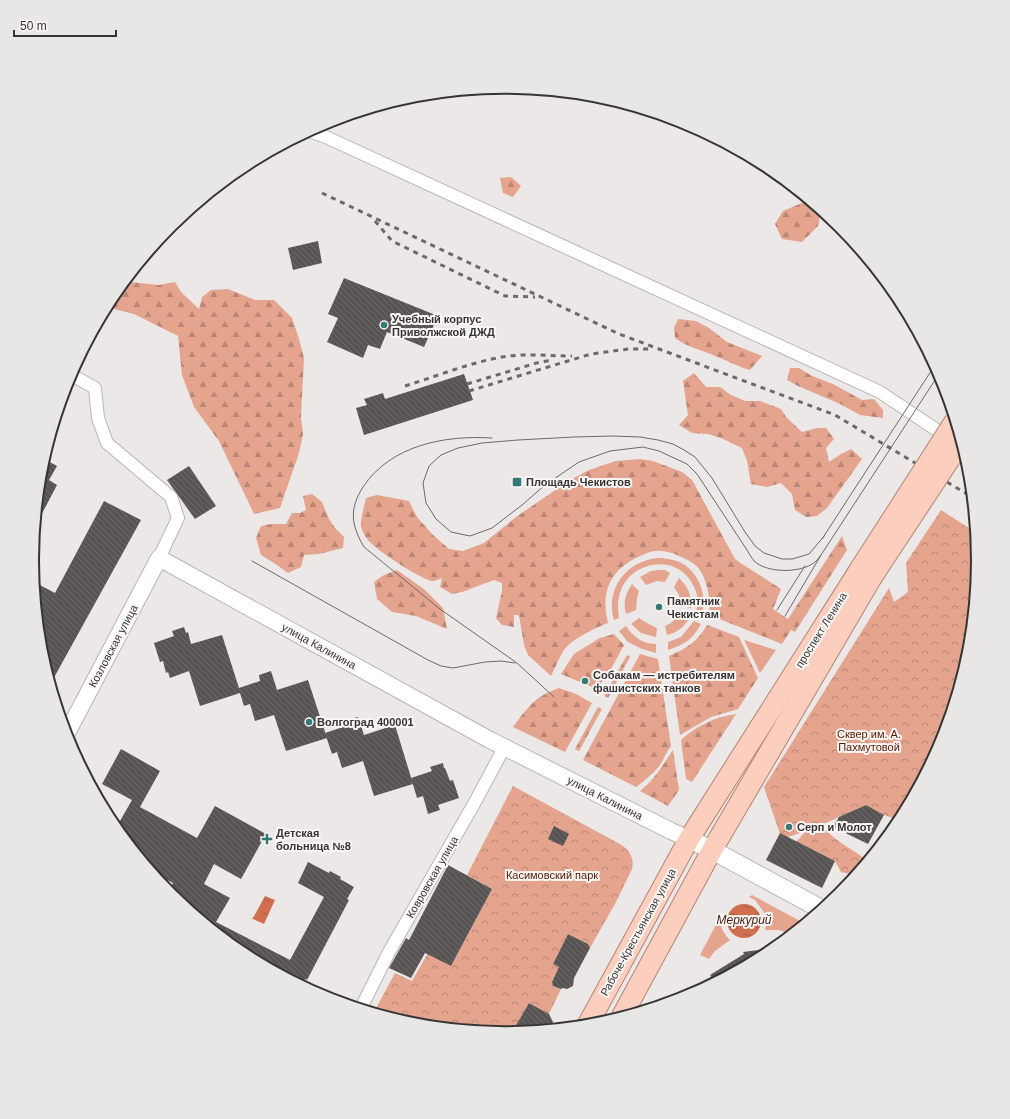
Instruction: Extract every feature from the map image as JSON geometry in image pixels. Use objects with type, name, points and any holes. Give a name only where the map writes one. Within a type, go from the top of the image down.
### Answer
[{"type":"main road","name":"проспект Ленина","points":[[712,850],[866,573],[951,427]]},
{"type":"main road","name":"проспект Ленина","points":[[689,839],[866,573],[957,448]]},
{"type":"main road","points":[[689,839],[816,906]]},
{"type":"main road","name":"Рабоче-Крестьянская улица","points":[[591,1018],[689,839]]},
{"type":"main road","points":[[625,1010],[712,850]]},
{"type":"street","points":[[317,134],[880,392],[956,443]]},
{"type":"street","points":[[76,377],[95,388],[98,418],[107,443],[171,497],[178,518],[159,558]]},
{"type":"street","name":"Козловская улица","points":[[70,727],[159,558]]},
{"type":"street","name":"улица Калинина","points":[[159,558],[504,748],[670,831],[689,839]]},
{"type":"street","name":"Ковровская улица","points":[[363,1004],[389,952],[479,795],[504,748]]},
{"type":"green space","points":[[511,177],[521,186],[513,197],[503,193],[500,178]]},
{"type":"green space","points":[[802,200],[820,216],[818,226],[802,242],[782,239],[775,224],[783,211],[802,203]]},
{"type":"green space","points":[[131,282],[158,285],[175,282],[181,292],[199,309],[202,297],[211,290],[228,289],[255,300],[274,300],[292,318],[304,358],[301,417],[303,434],[299,453],[280,508],[254,514],[219,441],[194,407],[182,375],[178,336],[134,314],[113,309]]},
{"type":"green space","points":[[678,319],[696,321],[709,328],[727,342],[762,356],[750,370],[690,346],[675,338],[674,328]]},
{"type":"green space","points":[[790,368],[799,368],[812,376],[833,384],[862,400],[874,399],[883,410],[883,418],[860,415],[840,404],[798,386],[787,380]]},
{"type":"green space","points":[[694,373],[706,387],[720,387],[731,395],[745,401],[760,401],[781,409],[786,417],[802,432],[817,428],[826,428],[834,439],[826,448],[829,462],[851,449],[862,459],[827,508],[817,516],[806,517],[795,510],[792,494],[781,483],[767,487],[751,484],[747,461],[742,448],[721,438],[708,434],[692,433],[679,425],[688,415],[683,381]]},
{"type":"green space","points":[[640,459],[653,461],[682,472],[692,480],[735,559],[781,589],[773,609],[788,619],[842,536],[847,550],[795,632],[791,630],[782,644],[709,615],[709,594],[705,580],[698,568],[690,561],[675,554],[654,551],[634,559],[618,571],[606,594],[605,603],[608,623],[584,634],[572,642],[562,653],[551,676],[528,655],[524,645],[519,615],[514,615],[514,627],[502,625],[496,618],[502,591],[502,583],[494,580],[462,592],[452,594],[440,587],[442,578],[434,581],[428,580],[402,566],[377,548],[368,540],[361,524],[366,498],[377,495],[409,501],[417,517],[433,535],[449,549],[463,551],[484,543],[516,517],[570,480],[589,470],[616,461]]},
{"type":"green space","points":[[312,494],[322,502],[329,519],[344,537],[343,548],[319,554],[304,555],[301,567],[288,573],[261,555],[256,538],[261,526],[286,524],[292,513],[300,513],[306,510],[303,496]]},
{"type":"green space","name":"Сквер им. А. Пахмутовой","points":[[941,510],[970,529],[970,590],[962,650],[946,709],[936,738],[923,766],[909,793],[892,818],[866,805],[817,827],[823,827],[838,841],[863,857],[849,874],[841,872],[835,861],[796,842],[806,831],[788,837],[780,834],[764,787],[889,588],[894,602],[908,592],[906,563]]},
{"type":"green space","points":[[665,558],[682,563],[695,575],[703,594],[704,601],[702,614],[696,611],[698,599],[694,587],[687,576],[677,568],[666,565],[654,565],[642,568],[632,575],[624,584],[618,602],[619,618],[614,620],[612,609],[613,598],[621,578],[636,565],[647,560]]},
{"type":"green space","points":[[397,570],[425,590],[443,608],[447,629],[416,616],[392,612],[377,599],[374,582],[384,575]]},
{"type":"green space","points":[[665,570],[670,573],[665,582],[657,581],[646,585],[640,577],[651,571]]},
{"type":"green space","points":[[679,578],[689,592],[691,608],[679,605],[679,595],[674,587]]},
{"type":"green space","points":[[632,584],[639,591],[636,610],[626,614],[625,598]]},
{"type":"green space","points":[[679,615],[688,620],[679,630],[667,635],[665,626],[671,623]]},
{"type":"green space","points":[[639,618],[657,628],[656,637],[641,633],[631,624]]},
{"type":"green space","points":[[694,621],[701,624],[691,638],[679,646],[668,650],[668,642],[681,637]]},
{"type":"green space","points":[[707,625],[739,637],[758,678],[738,709],[711,717],[680,735],[669,656],[691,644]]},
{"type":"green space","points":[[626,626],[639,639],[647,643],[656,644],[656,653],[642,649],[628,642],[619,631]]},
{"type":"green space","points":[[614,634],[624,645],[611,669],[597,689],[561,674],[574,654],[600,638]]},
{"type":"green space","points":[[744,640],[776,650],[760,673]]},
{"type":"green space","points":[[640,654],[658,659],[671,746],[657,768],[649,777],[636,787],[583,760]]},
{"type":"green space","points":[[627,655],[630,657],[608,698],[604,696]]},
{"type":"green space","points":[[559,688],[576,694],[592,703],[565,752],[513,727],[528,708],[537,700],[547,693]]},
{"type":"green space","points":[[598,707],[602,709],[579,751],[575,749]]},
{"type":"green space","points":[[736,714],[692,782],[686,779],[681,740],[693,730],[706,723],[721,717]]},
{"type":"green space","points":[[673,750],[679,790],[668,806],[640,791],[655,777]]},
{"type":"green space","name":"Касимовский парк","points":[[513,786],[622,845],[630,853],[633,865],[616,902],[590,948],[588,944],[568,934],[553,964],[562,969],[561,973],[555,975],[552,982],[553,986],[561,989],[549,1014],[529,1003],[516,1026],[475,1025],[414,1017],[376,1008],[395,973],[412,981],[429,951],[451,966],[492,889],[467,875]]},
{"type":"green space","points":[[752,895],[799,921],[785,932],[779,930],[765,930],[766,915],[755,900],[749,897]]},
{"type":"green space","points":[[720,917],[722,930],[730,940],[715,951],[709,959],[700,955]]},
{"type":"water","points":[[265,896],[275,900],[264,924],[251,918],[253,918]]},
{"type":"water","name":"Меркурий","points":[[741,904],[747,904],[751,905],[758,911],[761,921],[760,928],[754,935],[747,938],[741,938],[737,937],[730,931],[727,924],[727,918],[728,914],[734,907]]},
{"type":"building","points":[[318,241],[322,263],[293,270],[288,248]]},
{"type":"building","name":"Учебный корпус Приволжской ДЖД","points":[[344,278],[438,316],[424,347],[387,332],[380,349],[368,345],[363,358],[327,342],[338,318],[328,314]]},
{"type":"building","points":[[464,374],[473,400],[364,435],[356,408],[367,405],[364,399],[383,393],[385,399]]},
{"type":"building","points":[[50,462],[57,466],[49,480],[57,485],[41,515]]},
{"type":"building","points":[[189,466],[216,506],[195,519],[167,480]]},
{"type":"building","points":[[104,501],[141,520],[54,677],[43,620],[40,585],[55,593]]},
{"type":"building","points":[[184,627],[186,633],[188,632],[191,644],[222,635],[239,688],[260,681],[259,675],[271,671],[277,690],[308,680],[327,738],[286,751],[274,715],[255,721],[250,704],[244,706],[240,693],[200,706],[189,671],[170,678],[168,672],[166,673],[163,661],[160,662],[154,643],[174,636],[172,631]]},
{"type":"building","points":[[358,717],[364,735],[395,725],[413,784],[374,796],[363,761],[342,768],[337,752],[332,754],[325,733],[346,726],[344,721]]},
{"type":"building","points":[[121,749],[160,771],[140,807],[197,838],[215,806],[266,834],[241,879],[214,864],[204,884],[230,898],[216,922],[290,960],[324,897],[298,883],[308,862],[329,873],[330,871],[354,887],[347,899],[349,900],[307,980],[272,963],[246,947],[221,929],[175,889],[172,886],[173,883],[166,880],[155,867],[135,843],[120,821],[132,800],[102,784]]},
{"type":"building","points":[[443,763],[450,781],[453,780],[459,798],[438,805],[440,810],[428,814],[423,796],[417,798],[411,778],[432,771],[430,767]]},
{"type":"building","points":[[866,805],[884,815],[868,844],[833,827],[839,817]]},
{"type":"building","points":[[554,826],[569,834],[563,846],[548,839]]},
{"type":"building","points":[[780,833],[835,861],[822,888],[766,860]]},
{"type":"building","points":[[448,865],[492,889],[451,966],[425,953],[411,978],[389,968],[406,938],[409,940]]},
{"type":"building","points":[[568,934],[588,944],[590,948],[574,978],[573,986],[567,989],[561,989],[553,986],[552,982],[559,967],[553,964]]},
{"type":"building","points":[[759,950],[711,977],[710,975],[744,954],[743,952]]},
{"type":"building","points":[[529,1003],[549,1014],[553,1022],[552,1023],[516,1026]]},
{"type":"tram line","points":[[822,539],[931,371]]},
{"type":"tram line","points":[[785,616],[821,555],[935,380]]},
{"type":"tram line","points":[[821,555],[813,563],[799,569],[774,570],[760,565],[754,561],[697,474],[687,464],[659,451],[643,447],[610,451],[579,462],[545,485],[492,528],[470,536],[451,532],[436,519],[426,503],[423,483],[429,466],[441,455],[458,448],[482,443],[518,440],[613,436],[640,437],[673,444],[695,457],[712,478],[755,546],[764,553],[782,559],[799,557],[809,554],[825,535]]},
{"type":"tram line","points":[[492,438],[456,438],[438,441],[404,452],[388,461],[375,473],[358,495],[353,517],[354,524],[364,547],[440,609],[517,663],[554,697]]},
{"type":"tram line","points":[[252,561],[441,666],[453,668],[485,662],[501,661],[515,663]]},
{"type":"tram line","points":[[777,610],[805,566]]},
{"type":"railway","points":[[322,193],[619,334],[835,415],[966,493]]},
{"type":"railway","points":[[375,221],[392,241],[505,296],[535,297]]},
{"type":"railway","points":[[469,391],[591,354],[628,349],[653,349]]},
{"type":"railway","points":[[405,386],[465,366],[502,357],[528,355],[572,356]]},
{"type":"railway","points":[[467,384],[540,362],[553,360]]},
{"type":"place","name":"Учебный корпус Приволжской ДЖД","points":[[384,325]]},
{"type":"place","name":"Площадь Чекистов","points":[[517,482]]},
{"type":"place","name":"Памятник Чекистам","points":[[659,607]]},
{"type":"place","name":"Собакам — истребителям фашистских танков","points":[[585,681]]},
{"type":"place","name":"Волгоград 400001","points":[[309,722]]},
{"type":"place","name":"Серп и Молот","points":[[789,827]]},
{"type":"place","name":"Детская больница №8","points":[[267,839]]}]
